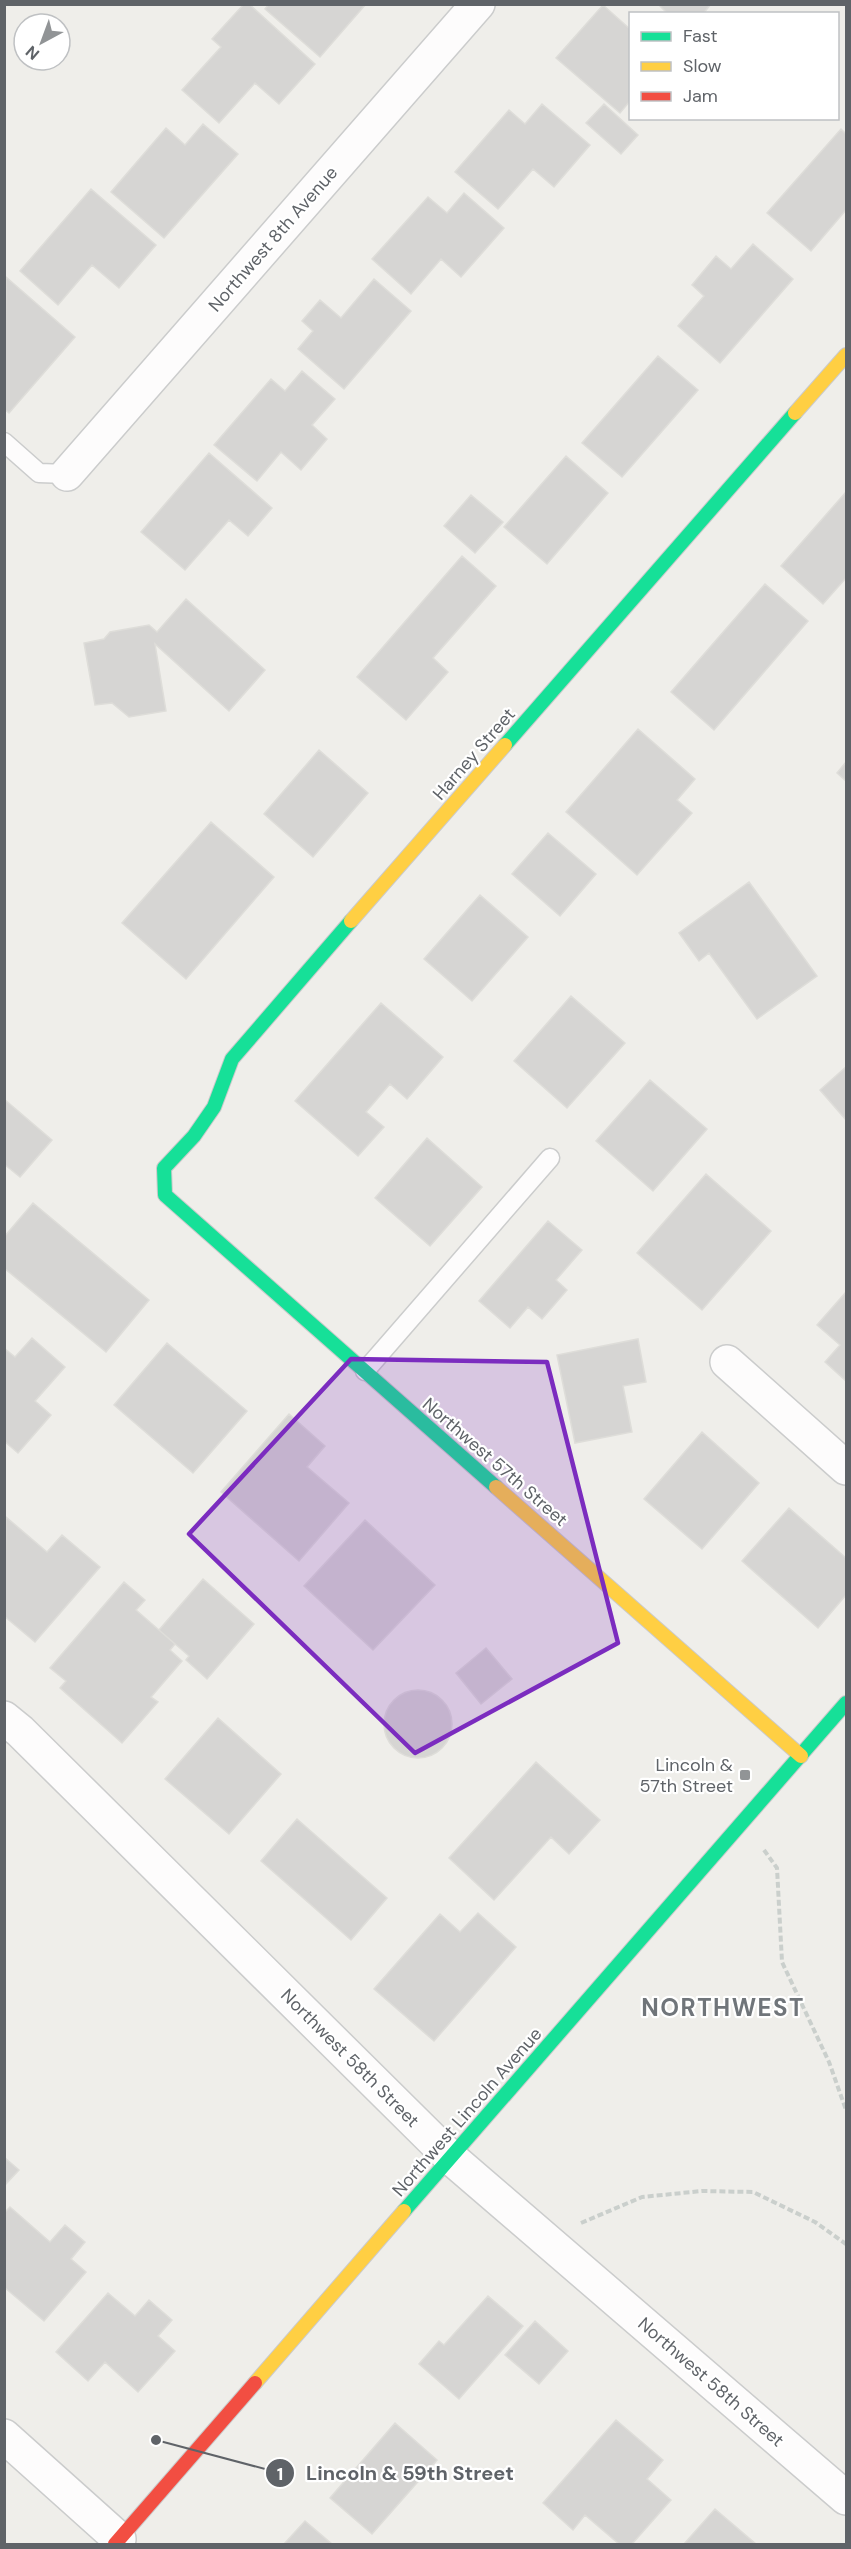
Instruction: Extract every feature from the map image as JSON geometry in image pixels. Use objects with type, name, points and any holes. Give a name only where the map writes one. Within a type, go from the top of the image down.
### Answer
[{"type":"street","name":"Northwest 8th Avenue","points":[[68,474],[478,4]]},
{"type":"street","name":"Harney Street","points":[[165,1195],[164,1168],[194,1136],[214,1107],[232,1059],[239,1050],[846,355]]},
{"type":"street","name":"Northwest 57th Street","points":[[165,1195],[801,1756]]},
{"type":"street","points":[[727,1362],[846,1468]]},
{"type":"street","name":"Northwest Lincoln Avenue","points":[[117,2542],[846,1703]]},
{"type":"street","name":"Northwest 58th Street","points":[[4,1718],[20,1731],[451,2158],[846,2498]]},
{"type":"street","points":[[4,2436],[117,2542]]},
{"type":"lane","points":[[4,442],[39,473],[68,474]]},
{"type":"lane","points":[[365,1371],[550,1158]]},
{"type":"path","points":[[743,1822],[777,1868],[782,1962],[829,2062],[846,2110]]},
{"type":"path","points":[[544,2238],[642,2197],[712,2191],[753,2192],[815,2222],[846,2244]]},
{"type":"highlighted area","points":[[351,1359],[547,1362],[618,1643],[415,1753],[189,1534]]},
{"type":"building","points":[[244,4],[249,4],[315,64],[279,104],[255,83],[219,123],[182,90],[221,47],[212,39]]},
{"type":"building","points":[[269,4],[366,4],[320,57],[265,9]]},
{"type":"building","points":[[658,4],[711,4],[705,12],[666,12]]},
{"type":"building","points":[[603,5],[629,28],[629,102],[620,113],[556,58]]},
{"type":"building","points":[[542,104],[590,145],[554,187],[533,169],[498,209],[455,172],[509,110],[525,124]]},
{"type":"building","points":[[604,104],[638,135],[621,154],[586,123]]},
{"type":"building","points":[[203,124],[238,154],[164,238],[111,192],[166,128],[185,145]]},
{"type":"building","points":[[841,129],[846,134],[846,210],[811,251],[767,213]]},
{"type":"building","points":[[91,189],[156,245],[119,288],[92,265],[58,305],[20,271]]},
{"type":"building","points":[[464,193],[504,228],[461,277],[441,259],[411,294],[372,259],[428,197],[447,213]]},
{"type":"building","points":[[753,244],[793,279],[720,363],[678,326],[704,296],[692,285],[716,256],[731,269]]},
{"type":"building","points":[[6,277],[75,337],[9,413],[4,409]]},
{"type":"building","points":[[374,279],[411,311],[344,389],[298,349],[313,331],[302,321],[320,300],[341,318]]},
{"type":"building","points":[[658,356],[698,390],[622,477],[582,443]]},
{"type":"building","points":[[302,371],[335,399],[312,425],[327,439],[301,470],[281,452],[257,481],[214,445],[271,379],[285,391]]},
{"type":"building","points":[[209,453],[272,508],[248,536],[229,520],[185,570],[141,532]]},
{"type":"building","points":[[566,456],[608,493],[547,564],[504,527]]},
{"type":"building","points":[[846,492],[846,578],[823,604],[781,566]]},
{"type":"building","points":[[471,495],[503,522],[475,553],[444,526]]},
{"type":"building","points":[[462,556],[496,586],[433,658],[448,672],[406,720],[357,677]]},
{"type":"building","points":[[765,584],[808,621],[714,730],[671,692]]},
{"type":"building","points":[[186,599],[265,670],[229,711],[155,644],[166,711],[129,717],[112,703],[95,705],[84,643],[104,639],[110,632],[149,625],[157,632]]},
{"type":"building","points":[[638,729],[695,779],[677,800],[692,813],[637,875],[566,812]]},
{"type":"building","points":[[319,750],[368,793],[313,857],[264,814]]},
{"type":"building","points":[[846,762],[846,781],[837,773]]},
{"type":"building","points":[[211,822],[274,877],[186,979],[122,923]]},
{"type":"building","points":[[548,833],[596,874],[560,916],[512,874]]},
{"type":"building","points":[[749,882],[817,976],[757,1019],[709,953],[699,961],[679,933]]},
{"type":"building","points":[[480,895],[528,937],[472,1001],[424,959]]},
{"type":"building","points":[[571,996],[625,1043],[567,1108],[514,1061]]},
{"type":"building","points":[[381,1003],[443,1057],[407,1099],[390,1084],[366,1112],[384,1127],[358,1156],[295,1101]]},
{"type":"building","points":[[846,1067],[846,1120],[820,1090]]},
{"type":"building","points":[[650,1080],[707,1129],[653,1191],[596,1141]]},
{"type":"building","points":[[4,1099],[52,1140],[20,1177],[4,1164]]},
{"type":"building","points":[[427,1138],[482,1187],[430,1246],[375,1198]]},
{"type":"building","points":[[706,1174],[771,1231],[702,1310],[637,1253]]},
{"type":"building","points":[[33,1203],[149,1300],[106,1352],[4,1268],[4,1237]]},
{"type":"building","points":[[548,1221],[582,1250],[556,1280],[567,1290],[542,1319],[528,1307],[510,1328],[479,1301]]},
{"type":"building","points":[[846,1292],[846,1381],[825,1362],[840,1345],[817,1325]]},
{"type":"building","points":[[32,1338],[65,1367],[35,1401],[51,1415],[18,1453],[4,1441],[4,1348],[15,1357]]},
{"type":"building","points":[[638,1339],[646,1382],[623,1386],[632,1432],[575,1443],[557,1355]]},
{"type":"building","points":[[167,1343],[247,1411],[193,1473],[114,1405]]},
{"type":"building","points":[[289,1414],[325,1446],[307,1467],[349,1503],[299,1561],[221,1492]]},
{"type":"building","points":[[702,1432],[759,1483],[702,1549],[644,1499]]},
{"type":"building","points":[[789,1508],[846,1558],[846,1595],[818,1628],[742,1561]]},
{"type":"building","points":[[6,1517],[47,1552],[62,1535],[100,1567],[35,1642],[4,1616]]},
{"type":"building","points":[[365,1520],[435,1585],[373,1650],[304,1586]]},
{"type":"building","points":[[203,1579],[254,1624],[207,1679],[186,1660],[189,1656],[159,1630]]},
{"type":"building","points":[[124,1582],[145,1600],[136,1610],[175,1644],[170,1650],[182,1661],[151,1697],[158,1702],[122,1743],[60,1688],[66,1681],[50,1668]]},
{"type":"building","points":[[486,1648],[512,1679],[481,1704],[456,1673]]},
{"type":"building","points":[[418,1690],[431,1693],[442,1700],[449,1711],[452,1724],[449,1737],[442,1748],[431,1755],[418,1758],[405,1755],[394,1748],[387,1737],[384,1724],[387,1711],[394,1700],[405,1693]]},
{"type":"building","points":[[218,1718],[281,1774],[229,1834],[165,1779]]},
{"type":"building","points":[[536,1762],[600,1820],[569,1854],[551,1837],[494,1900],[449,1858]]},
{"type":"building","points":[[297,1819],[387,1898],[351,1940],[261,1861]]},
{"type":"building","points":[[478,1913],[516,1947],[434,2041],[374,1989],[440,1914],[460,1932]]},
{"type":"building","points":[[4,2157],[19,2170],[4,2186]]},
{"type":"building","points":[[10,2207],[50,2242],[65,2225],[85,2242],[71,2259],[86,2272],[44,2321],[4,2287],[4,2213]]},
{"type":"building","points":[[108,2293],[135,2316],[149,2300],[172,2320],[158,2336],[175,2351],[138,2392],[105,2362],[88,2381],[56,2352]]},
{"type":"building","points":[[488,2296],[523,2326],[459,2399],[419,2364],[439,2341],[444,2345]]},
{"type":"building","points":[[535,2321],[568,2351],[539,2384],[505,2355]]},
{"type":"building","points":[[616,2420],[663,2460],[647,2479],[671,2500],[632,2544],[619,2544],[585,2515],[573,2530],[543,2503]]},
{"type":"building","points":[[395,2423],[437,2460],[372,2534],[330,2498]]},
{"type":"building","points":[[715,2509],[756,2544],[684,2544]]},
{"type":"building","points":[[305,2521],[332,2544],[284,2544]]},
{"type":"traffic: fast","points":[[505,745],[795,413]]},
{"type":"traffic: fast","points":[[351,921],[232,1059],[214,1107],[194,1136],[164,1168],[165,1195],[496,1487]]},
{"type":"traffic: fast","points":[[404,2211],[846,1703]]},
{"type":"traffic: slow","points":[[795,413],[846,355]]},
{"type":"traffic: slow","points":[[351,921],[505,745]]},
{"type":"traffic: slow","points":[[496,1487],[801,1756]]},
{"type":"traffic: slow","points":[[255,2383],[404,2211]]},
{"type":"traffic: jam","points":[[115,2544],[255,2383]]},
{"type":"place","name":"Lincoln & 57th Street","points":[[745,1775]]},
{"type":"place","name":"Lincoln & 59th Street","points":[[156,2440]]},
{"type":"district","name":"NORTHWEST","points":[[723,2007]]}]
